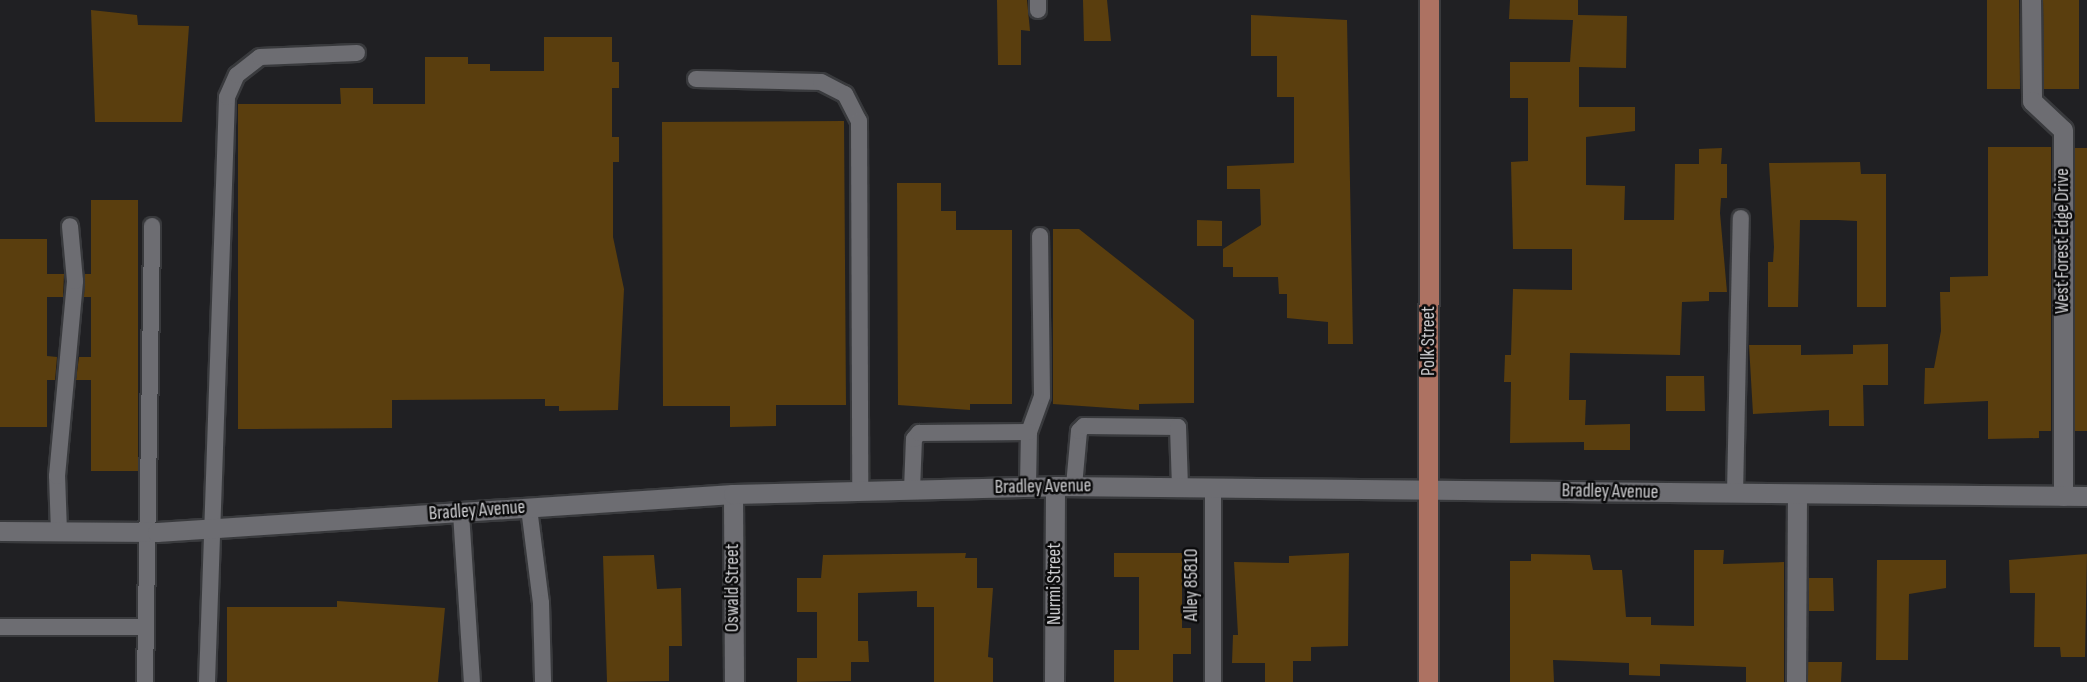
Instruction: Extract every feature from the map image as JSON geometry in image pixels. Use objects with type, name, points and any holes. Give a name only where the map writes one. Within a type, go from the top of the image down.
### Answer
[{"type":"main road","name":"Polk Street","points":[[1428,682],[1429,0]]},
{"type":"street","name":"West Forest Edge Drive","points":[[2031,0],[2032,101],[2063,130],[2063,496]]},
{"type":"street","name":"Bradley Avenue","points":[[0,531],[145,532],[733,494],[1065,486],[2087,496]]},
{"type":"street","name":"Nurmi Street","points":[[1054,682],[1065,486]]},
{"type":"street","name":"Oswald Street","points":[[733,494],[734,682]]},
{"type":"street","points":[[1796,682],[1797,494]]},
{"type":"lane","points":[[207,682],[216,528],[227,97],[237,75],[261,57],[357,53]]},
{"type":"lane","points":[[696,79],[821,82],[845,94],[859,121],[860,491]]},
{"type":"lane","points":[[1735,494],[1741,218]]},
{"type":"lane","points":[[59,531],[57,476],[75,281],[70,226]]},
{"type":"lane","points":[[145,682],[145,532],[152,226]]},
{"type":"lane","points":[[1028,487],[1029,432],[1042,396],[1040,236]]},
{"type":"lane","points":[[1065,486],[1079,430],[1084,426],[1178,427],[1180,488]]},
{"type":"lane","points":[[912,490],[914,439],[919,433],[1029,432]]},
{"type":"lane","name":"Alley 85810","points":[[1213,488],[1213,682]]},
{"type":"lane","points":[[529,508],[541,603],[543,682]]},
{"type":"lane","points":[[461,513],[472,682]]},
{"type":"lane","points":[[0,627],[146,627]]},
{"type":"building","points":[[997,0],[1027,0],[1030,31],[1021,30],[1021,65],[998,65]]},
{"type":"building","points":[[1083,0],[1107,0],[1111,41],[1084,41]]},
{"type":"building","points":[[1510,0],[1578,0],[1578,15],[1627,16],[1626,68],[1579,67],[1579,107],[1635,107],[1635,131],[1586,137],[1586,185],[1625,186],[1624,220],[1674,220],[1675,164],[1699,164],[1699,149],[1722,148],[1721,164],[1727,164],[1727,198],[1721,198],[1720,213],[1727,292],[1709,292],[1709,301],[1682,302],[1680,355],[1570,353],[1569,400],[1586,400],[1585,425],[1630,424],[1630,450],[1584,450],[1584,442],[1510,443],[1511,382],[1504,382],[1505,355],[1511,355],[1513,289],[1572,290],[1572,249],[1513,249],[1511,162],[1528,161],[1528,98],[1510,98],[1510,62],[1570,62],[1573,20],[1509,19]]},
{"type":"building","points":[[1987,0],[2019,0],[2020,89],[1987,89]]},
{"type":"building","points":[[2043,0],[2079,0],[2079,89],[2044,89]]},
{"type":"building","points":[[91,10],[137,15],[138,25],[189,26],[182,122],[95,122]]},
{"type":"building","points":[[1251,15],[1347,20],[1353,344],[1328,344],[1328,322],[1287,318],[1287,294],[1279,294],[1278,277],[1233,277],[1233,267],[1223,267],[1223,249],[1261,225],[1260,189],[1227,189],[1227,166],[1294,163],[1294,97],[1277,97],[1277,56],[1251,56]]},
{"type":"building","points":[[544,37],[612,37],[612,62],[619,62],[619,88],[612,88],[612,137],[619,137],[619,162],[613,162],[613,237],[624,289],[618,410],[559,411],[559,406],[545,406],[545,399],[392,400],[392,428],[238,429],[238,104],[341,104],[340,88],[373,88],[373,104],[425,104],[425,57],[468,57],[468,64],[490,64],[490,71],[544,71]]},
{"type":"building","points":[[844,121],[846,405],[776,405],[776,426],[730,427],[730,406],[663,406],[662,122]]},
{"type":"building","points":[[1988,147],[2051,147],[2051,431],[2039,431],[2039,438],[1988,439],[1988,401],[1924,404],[1925,368],[1934,368],[1941,331],[1940,292],[1950,292],[1950,277],[1988,276]]},
{"type":"building","points":[[2075,148],[2087,148],[2087,431],[2075,431]]},
{"type":"building","points":[[1860,162],[1861,174],[1886,174],[1886,307],[1857,307],[1857,221],[1800,220],[1798,307],[1768,307],[1768,262],[1773,262],[1774,247],[1769,163]]},
{"type":"building","points":[[897,183],[941,183],[941,211],[956,211],[956,230],[1012,230],[1012,404],[970,404],[970,410],[898,405]]},
{"type":"building","points":[[91,200],[138,200],[138,471],[91,471],[91,380],[76,380],[79,357],[91,357],[91,297],[84,297],[85,274],[91,274]]},
{"type":"building","points":[[1197,220],[1222,221],[1222,246],[1197,246]]},
{"type":"building","points":[[1053,229],[1079,229],[1194,320],[1194,403],[1139,404],[1139,410],[1053,404]]},
{"type":"building","points":[[0,239],[47,239],[47,274],[64,274],[63,297],[47,297],[47,356],[57,357],[55,380],[47,380],[47,427],[0,427]]},
{"type":"building","points":[[1888,344],[1888,385],[1863,385],[1864,426],[1829,426],[1829,410],[1753,414],[1749,345],[1801,345],[1801,355],[1853,354],[1853,345]]},
{"type":"building","points":[[1666,376],[1704,376],[1705,411],[1666,411]]},
{"type":"building","points":[[1694,550],[1724,550],[1723,564],[1784,562],[1784,682],[1746,682],[1746,667],[1660,664],[1660,676],[1629,675],[1629,663],[1553,660],[1554,682],[1510,682],[1510,561],[1531,561],[1531,554],[1590,555],[1593,570],[1622,570],[1626,617],[1651,617],[1651,625],[1694,626]]},
{"type":"building","points":[[966,553],[965,558],[977,558],[977,588],[993,588],[988,657],[993,658],[993,682],[934,682],[934,607],[917,607],[917,591],[858,593],[858,641],[868,641],[869,662],[851,662],[851,681],[797,682],[797,658],[817,658],[817,612],[797,612],[797,578],[821,578],[823,555]]},
{"type":"building","points":[[1114,553],[1182,553],[1182,628],[1191,628],[1191,654],[1173,654],[1173,682],[1114,682],[1114,650],[1139,650],[1139,577],[1114,577]]},
{"type":"building","points":[[1349,553],[1348,646],[1311,647],[1311,661],[1293,661],[1293,682],[1265,682],[1265,663],[1232,663],[1233,635],[1238,635],[1234,562],[1289,563],[1289,556]]},
{"type":"building","points":[[2087,554],[2085,657],[2061,657],[2060,647],[2034,647],[2035,593],[2010,593],[2009,560]]},
{"type":"building","points":[[654,555],[657,589],[681,588],[682,646],[669,646],[669,681],[607,682],[603,556]]},
{"type":"building","points":[[1877,560],[1946,560],[1946,588],[1909,594],[1908,660],[1876,660]]},
{"type":"building","points":[[1809,578],[1833,578],[1834,611],[1809,611]]},
{"type":"building","points":[[337,601],[445,608],[438,682],[227,682],[227,607],[337,607]]},
{"type":"building","points":[[1808,662],[1842,662],[1841,682],[1808,682]]}]
